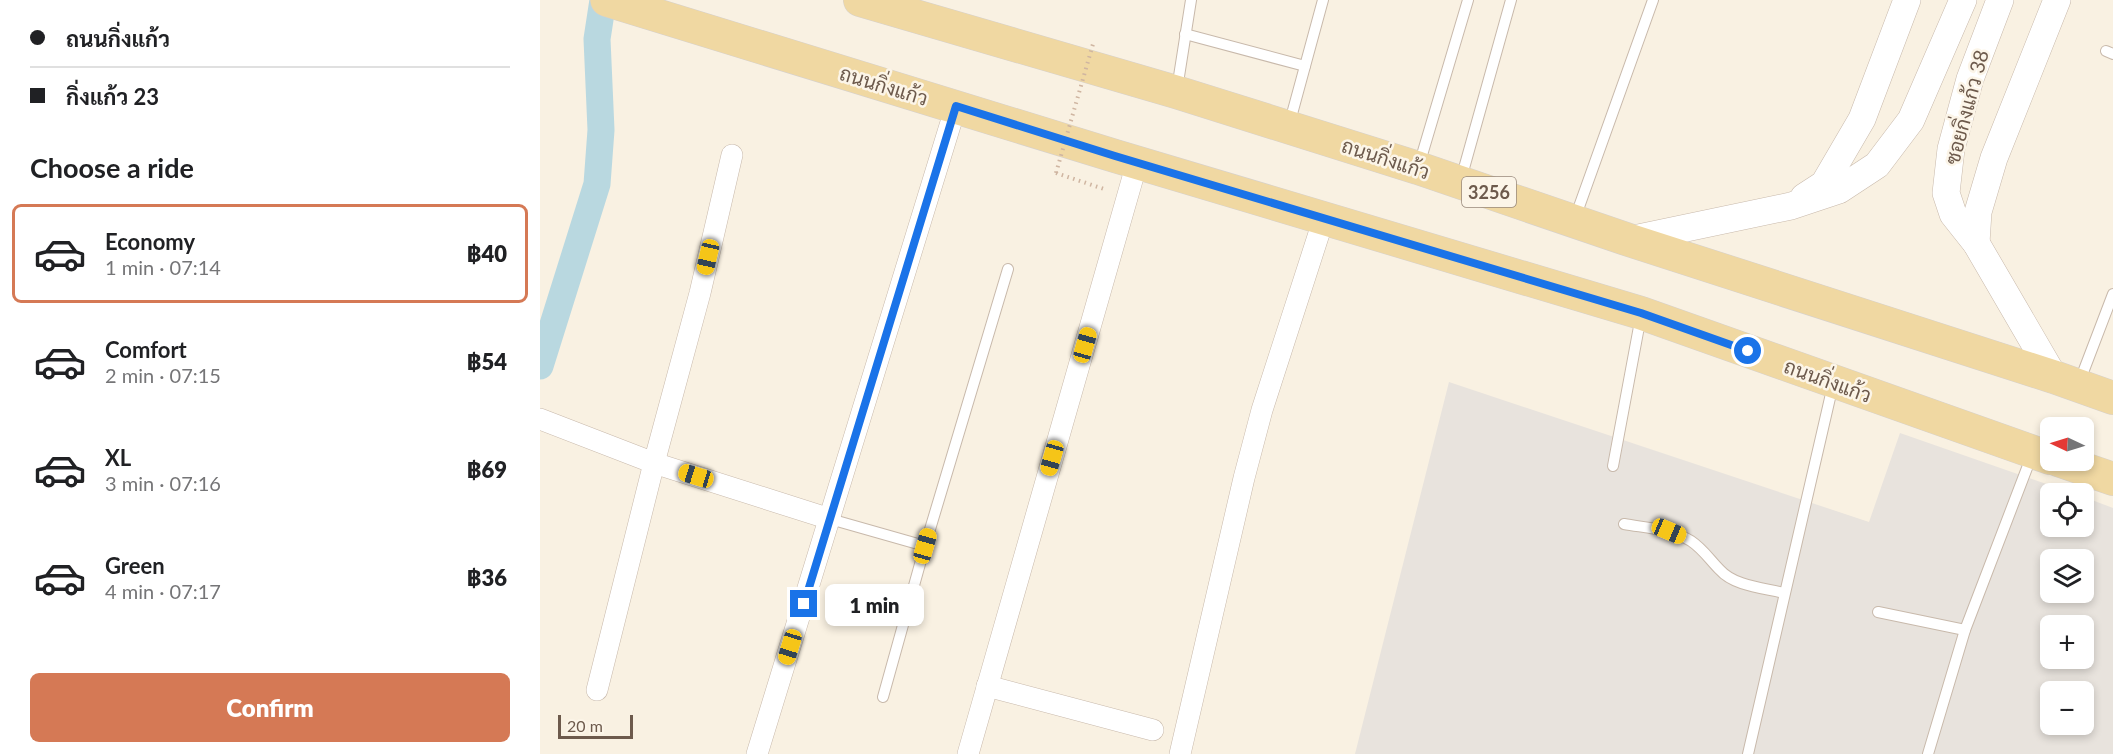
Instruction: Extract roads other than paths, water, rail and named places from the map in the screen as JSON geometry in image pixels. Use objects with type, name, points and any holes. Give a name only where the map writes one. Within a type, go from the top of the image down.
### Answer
[{"type":"main road","name":"ถนนกิ่งแก้ว","points":[[607,0],[1137,163],[1641,313],[2040,455]]},
{"type":"main road","name":"ถนนกิ่งแก้ว","points":[[860,0],[904,6],[1418,168],[1629,240],[2113,398]]},
{"type":"main road","name":"ถนนกิ่งแก้ว","points":[[2089,471],[2113,479]]},
{"type":"street","name":"ซอยกิ่งแก้ว 38","points":[[1791,206],[1824,184],[1862,119],[1907,0]]},
{"type":"street","name":"ซอยกิ่งแก้ว 38","points":[[1629,240],[1791,206],[1839,190],[1877,165],[1911,120],[1963,0]]},
{"type":"street","name":"ซอยกิ่งแก้ว 38","points":[[2000,0],[1970,79],[1951,149],[1946,193],[1953,214],[1976,243],[2066,381]]},
{"type":"street","name":"ซอยกิ่งแก้ว 38","points":[[1976,243],[1978,212],[1994,158],[2056,0]]},
{"type":"street","points":[[757,754],[956,106]]},
{"type":"street","points":[[597,690],[654,463],[700,293],[732,155]]},
{"type":"street","points":[[968,754],[1137,163]]},
{"type":"street","points":[[1180,754],[1262,410],[1324,218]]},
{"type":"street","points":[[548,422],[654,463],[830,519]]},
{"type":"street","points":[[987,686],[1153,730]]},
{"type":"lane","points":[[1176,92],[1191,0]]},
{"type":"lane","points":[[1288,128],[1323,0]]},
{"type":"lane","points":[[1418,168],[1468,0]]},
{"type":"lane","points":[[1460,182],[1510,0]]},
{"type":"lane","points":[[1574,221],[1653,0]]},
{"type":"lane","points":[[1185,34],[1305,66]]},
{"type":"lane","points":[[883,697],[925,546],[1008,269]]},
{"type":"lane","points":[[2066,381],[2113,294]]},
{"type":"lane","points":[[1613,465],[1641,313]]},
{"type":"lane","points":[[1748,754],[1834,382]]},
{"type":"lane","points":[[1928,754],[1965,630],[2040,471]]},
{"type":"lane","points":[[830,519],[925,546]]},
{"type":"lane","points":[[1624,525],[1669,531],[1689,540],[1703,550],[1720,571],[1729,576],[1742,583],[1784,593]]},
{"type":"lane","points":[[1878,612],[1965,630]]},
{"type":"waterway","points":[[540,366],[597,184],[601,130],[597,39],[603,0]]}]
